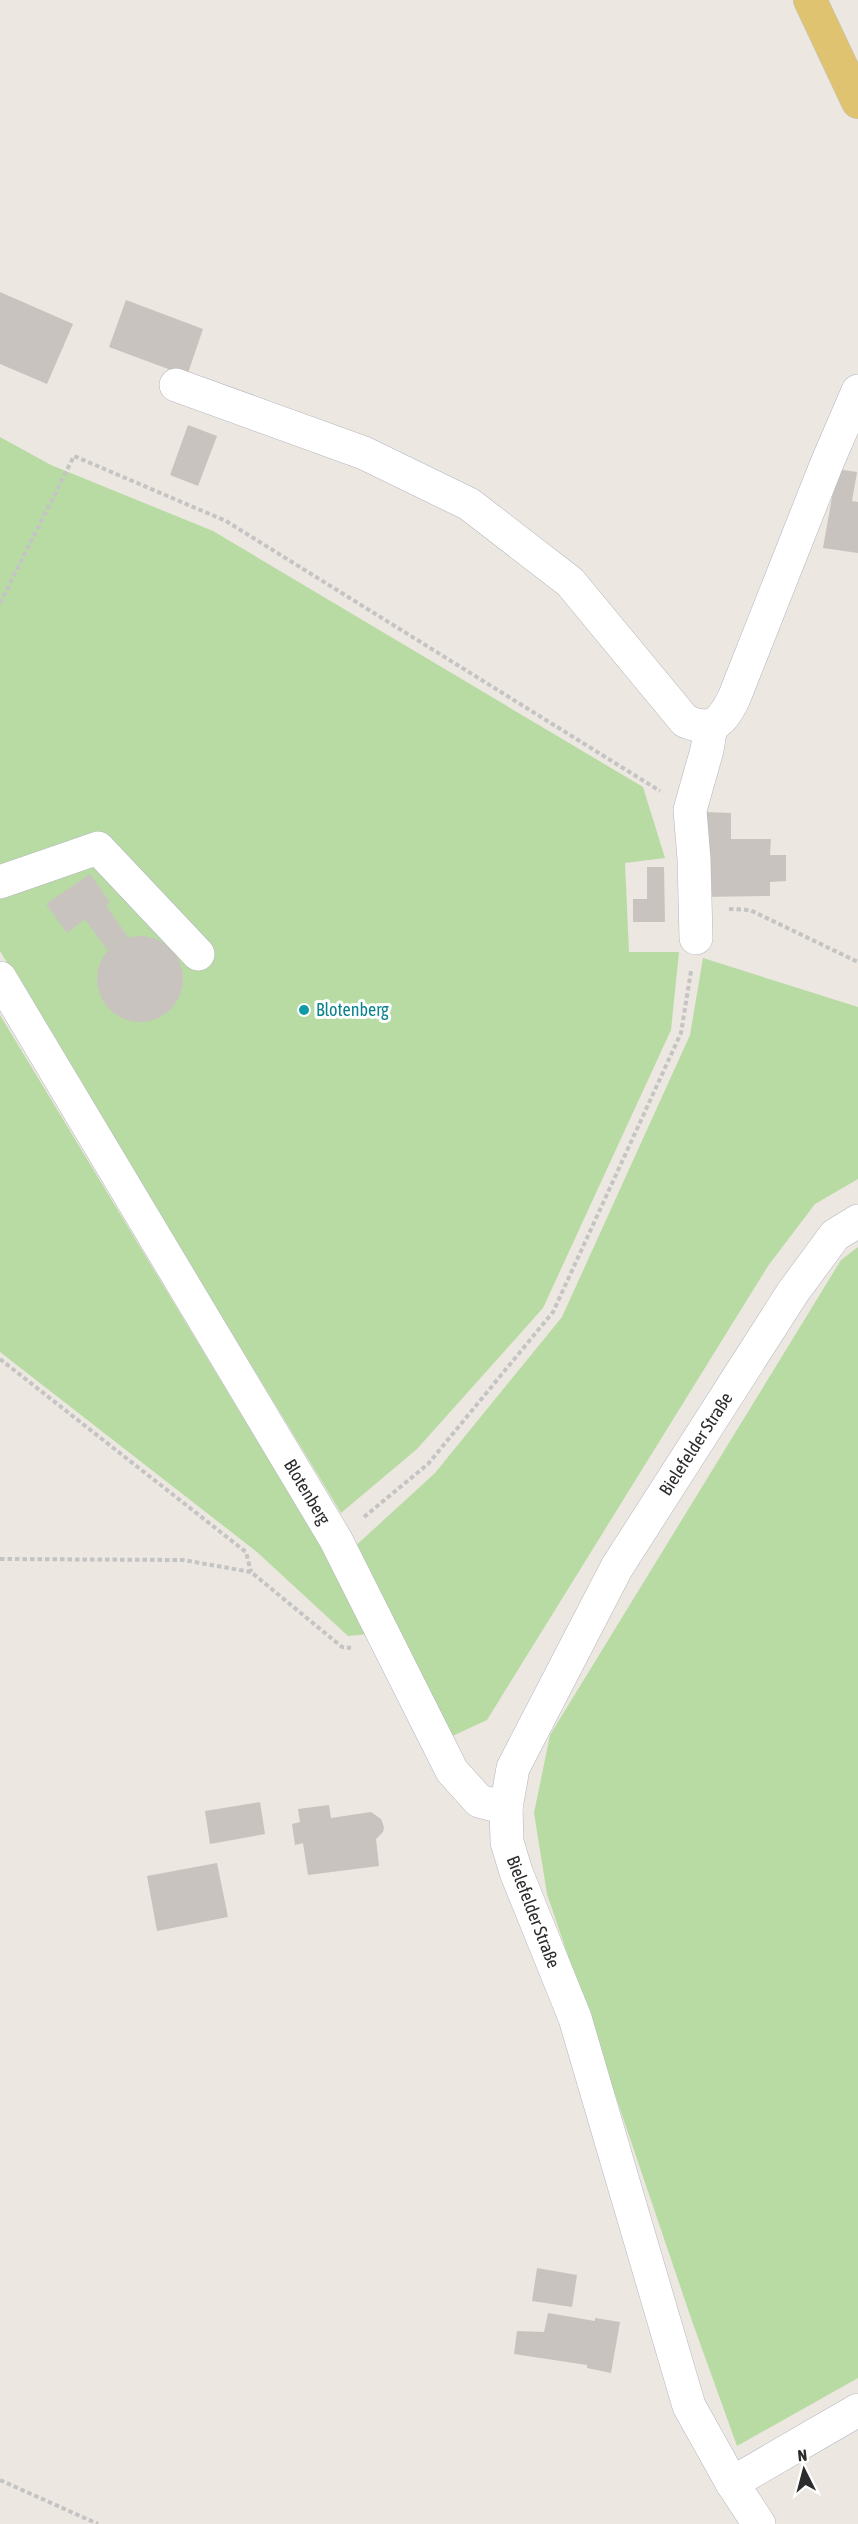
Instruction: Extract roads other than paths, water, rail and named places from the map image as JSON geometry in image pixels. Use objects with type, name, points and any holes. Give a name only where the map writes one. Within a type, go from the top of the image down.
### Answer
[{"type":"main road","points":[[810,0],[858,102]]},
{"type":"street","points":[[176,385],[364,453],[469,504],[570,582],[685,721],[698,727],[711,726],[724,717],[735,698],[827,463],[858,391]]},
{"type":"street","points":[[696,923],[690,810],[707,750],[711,726]]},
{"type":"street","points":[[0,882],[98,848],[198,954]]},
{"type":"street","name":"Blotenberg","points":[[0,978],[336,1540],[452,1771],[479,1802],[506,1808]]},
{"type":"street","name":"Bielefelder Straße","points":[[759,2524],[732,2483],[689,2406],[575,2018],[516,1872],[507,1842],[506,1808],[513,1767],[616,1567],[793,1292],[835,1235],[858,1221]]},
{"type":"street","points":[[732,2483],[858,2410]]},
{"type":"place","name":"Blotenberg","points":[[304,1010]]}]
